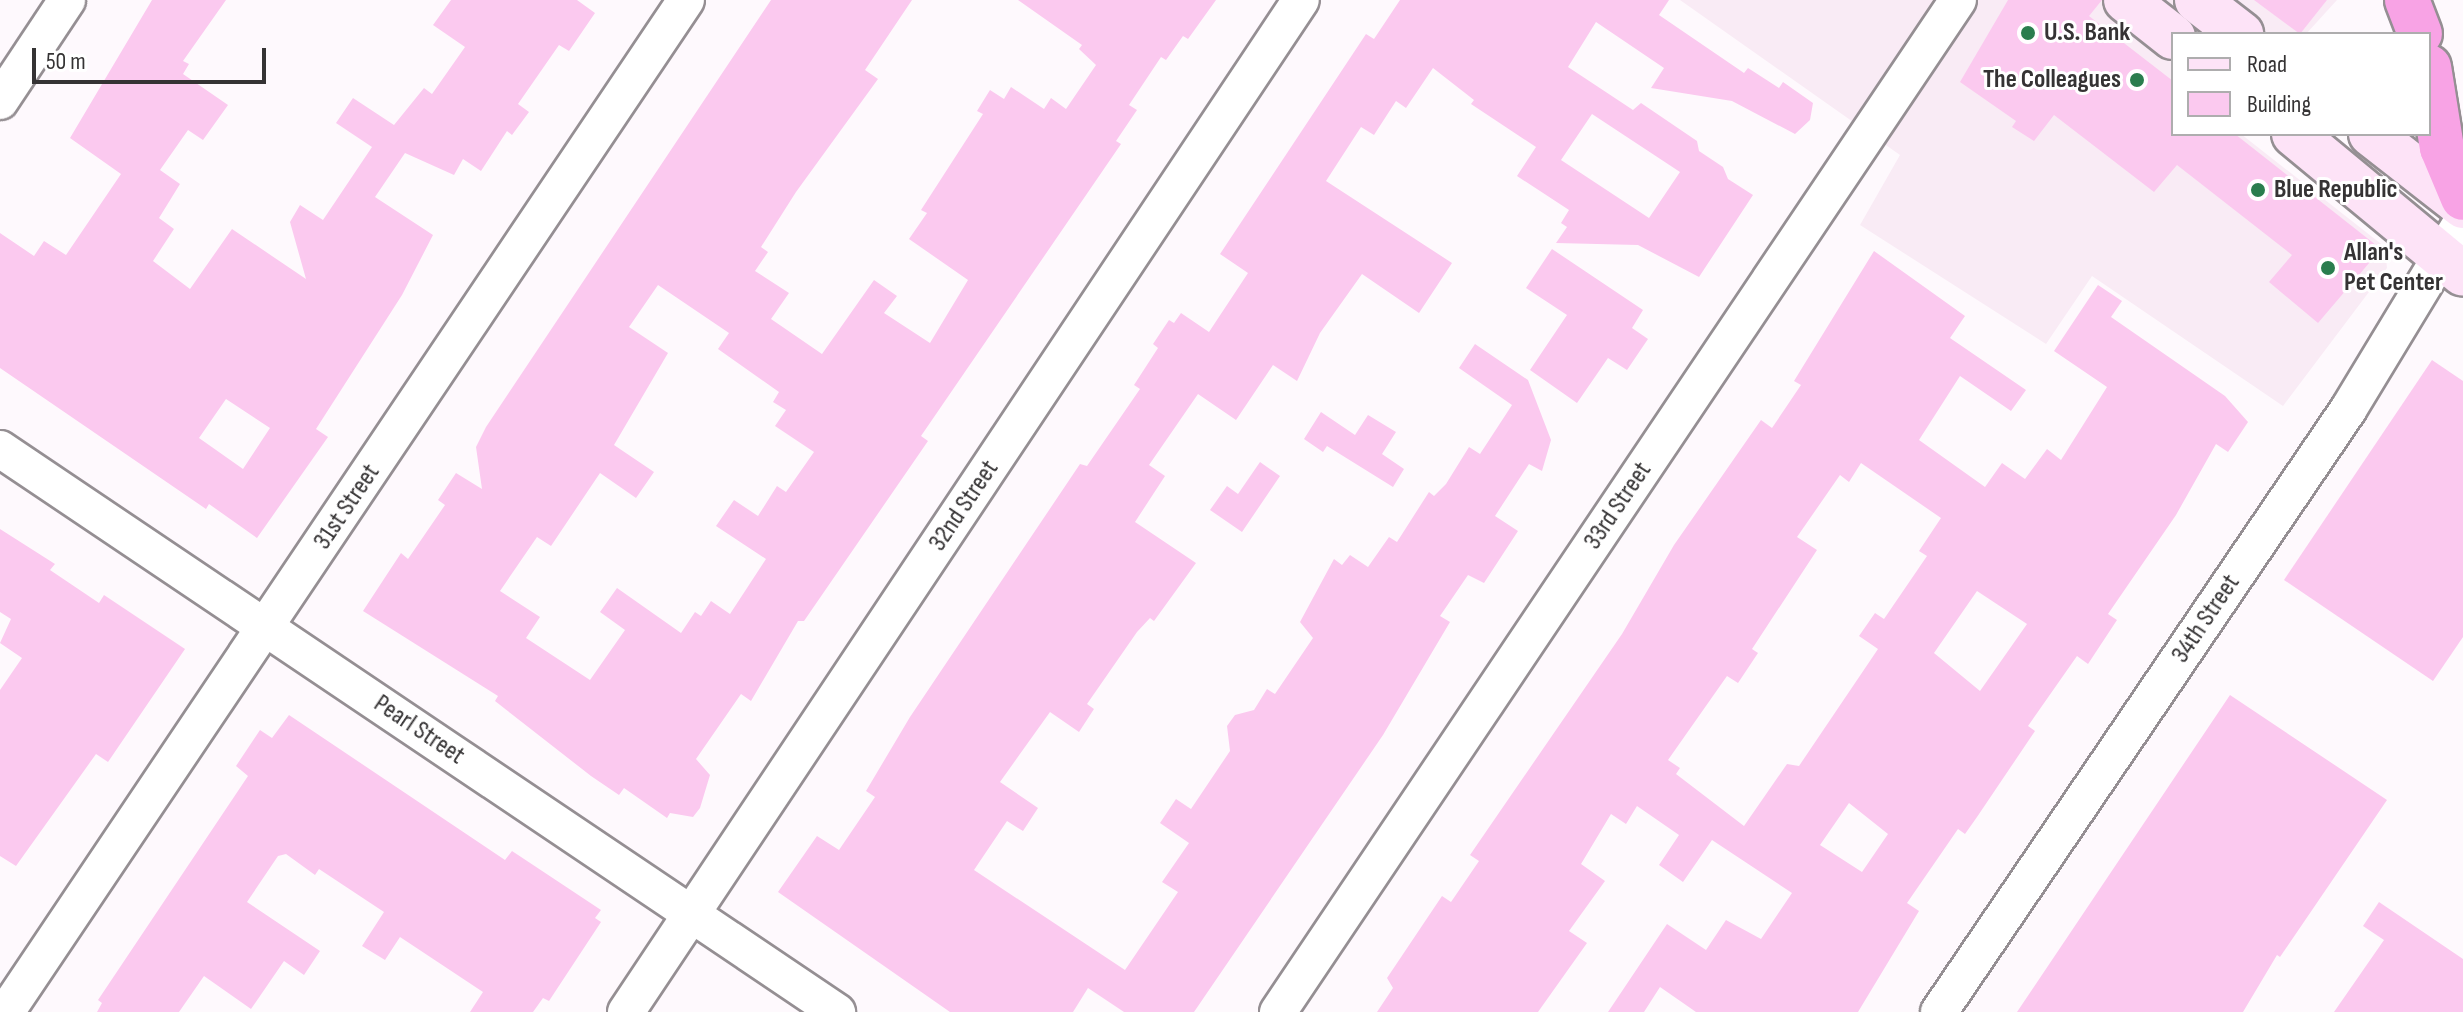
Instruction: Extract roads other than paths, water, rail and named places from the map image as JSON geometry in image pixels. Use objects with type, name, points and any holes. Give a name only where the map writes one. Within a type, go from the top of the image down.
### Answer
[{"type":"highway","points":[[2405,32],[2407,0]]},
{"type":"highway","points":[[2407,0],[2419,32]]},
{"type":"highway","points":[[2431,79],[2442,148],[2463,198]]},
{"type":"main road","points":[[2126,0],[2171,35]]},
{"type":"main road","points":[[2197,0],[2238,32]]},
{"type":"main road","points":[[2297,136],[2456,250]]},
{"type":"main road","points":[[2374,136],[2463,206]]},
{"type":"street","points":[[0,101],[67,0]]},
{"type":"street","name":"31st Street","points":[[6,1012],[267,628],[686,0]]},
{"type":"street","name":"32nd Street","points":[[626,1012],[1301,0]]},
{"type":"street","name":"33rd Street","points":[[1278,1012],[1958,0]]},
{"type":"street","name":"34th Street","points":[[1939,1012],[2456,250]]},
{"type":"street","name":"Pearl Street","points":[[0,449],[837,1012]]},
{"type":"place","name":"U.S. Bank","points":[[2028,33]]},
{"type":"place","name":"The Colleagues","points":[[2137,80]]},
{"type":"place","name":"Blue Republic","points":[[2258,190]]},
{"type":"place","name":"Allan's Pet Center","points":[[2328,268]]}]
